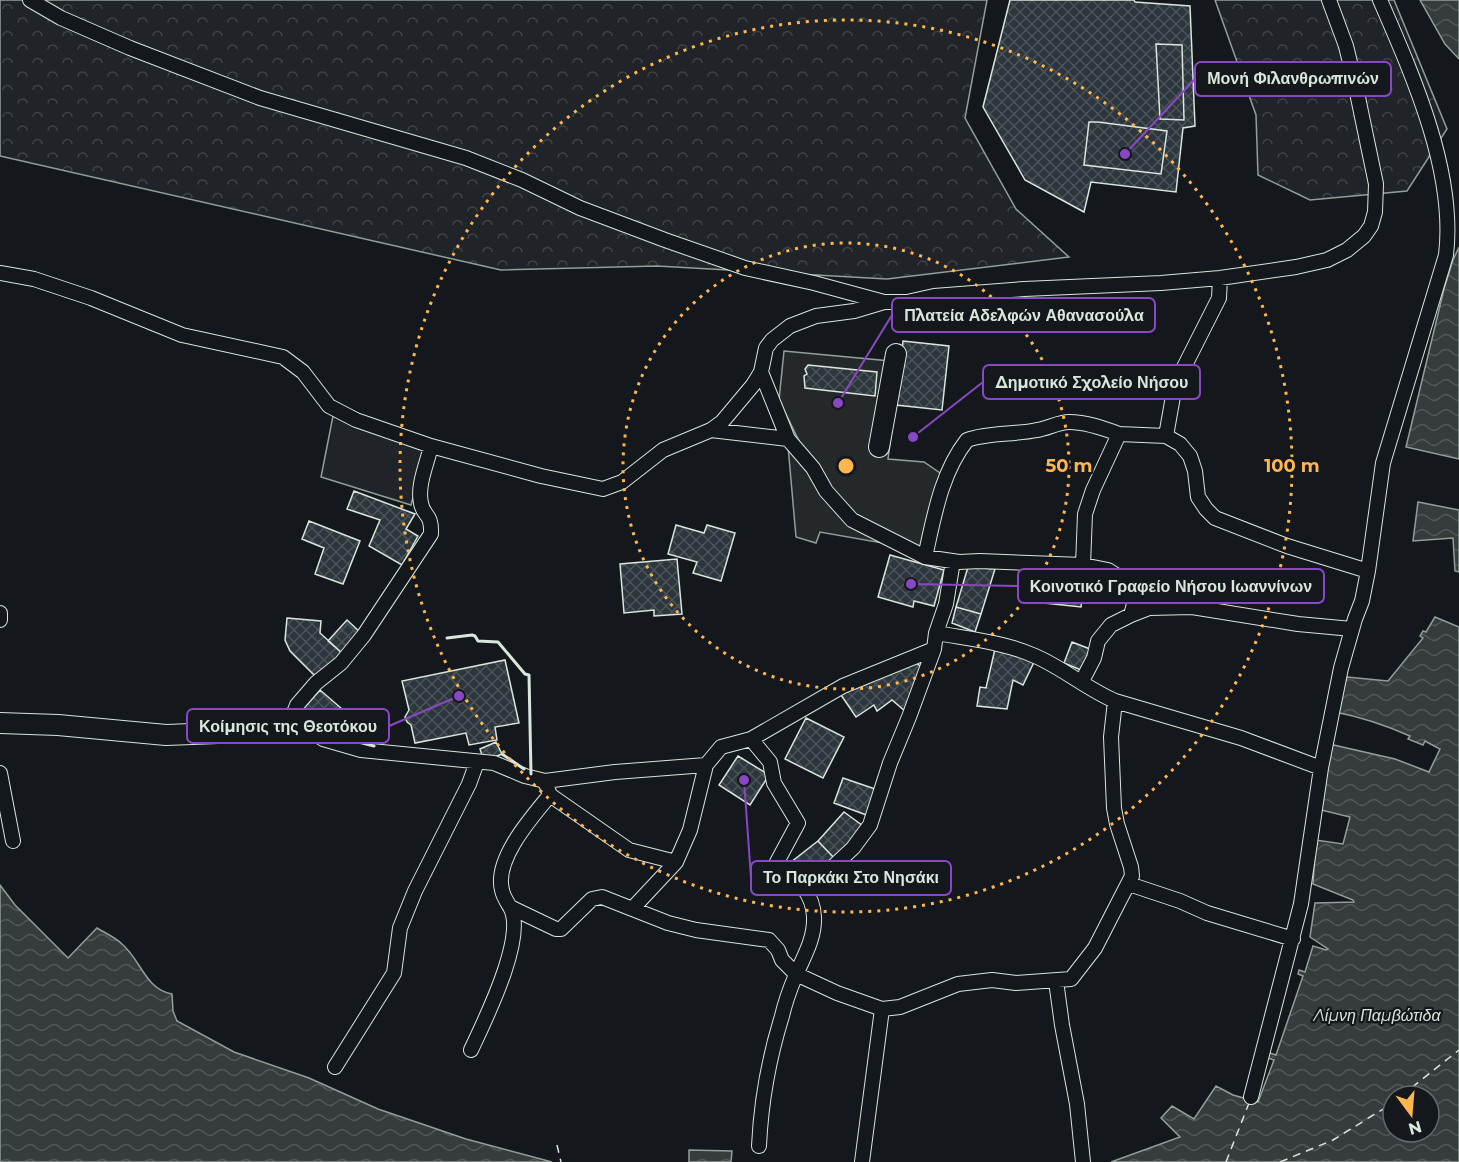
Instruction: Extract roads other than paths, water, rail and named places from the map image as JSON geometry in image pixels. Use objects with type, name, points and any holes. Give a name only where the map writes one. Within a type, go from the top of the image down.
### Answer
[{"type":"street","points":[[879,447],[897,354]]},
{"type":"street","points":[[0,723],[58,725],[166,735],[218,733],[292,718]]},
{"type":"lane","points":[[30,0],[61,18],[130,48],[260,98],[466,158],[522,180],[580,208],[745,268],[814,283],[884,302],[907,302],[934,296],[1024,289],[1161,284],[1220,278],[1328,260],[1347,250],[1364,236],[1371,226],[1375,212],[1376,184],[1346,46],[1329,0]]},
{"type":"lane","points":[[1251,1097],[1301,904],[1321,768],[1341,668],[1362,601],[1383,463],[1446,255],[1449,230],[1444,185],[1430,129],[1380,0]]},
{"type":"lane","points":[[0,273],[34,279],[68,290],[182,335],[283,357],[303,372],[328,406],[356,420],[431,446],[541,476],[603,489],[622,482],[663,450],[711,430],[722,422],[735,410],[761,372],[766,348],[772,340],[790,327],[816,316],[854,311],[884,302]]},
{"type":"lane","points":[[1166,436],[1175,385],[1219,298],[1220,278]]},
{"type":"lane","points":[[761,372],[788,439],[813,468],[826,491],[852,520],[925,557],[953,561],[1083,565],[1108,570],[1125,581],[1132,592],[1134,604],[1131,615]]},
{"type":"lane","points":[[925,557],[937,503],[948,472],[967,440],[980,435],[998,436],[1041,430],[1069,422],[1093,425],[1119,434],[1166,436],[1180,444],[1190,456],[1195,471],[1198,497],[1215,518],[1287,546],[1368,571]]},
{"type":"lane","points":[[711,430],[788,439]]},
{"type":"lane","points":[[1083,565],[1085,514],[1093,490],[1119,434]]},
{"type":"lane","points":[[431,446],[420,488],[421,506],[432,520],[431,534],[364,635],[341,663],[297,705],[292,718],[322,739],[361,750],[494,763],[525,776],[545,781],[615,772],[706,765]]},
{"type":"lane","points":[[807,890],[853,848],[870,825],[890,763],[934,649],[936,633],[946,604],[953,561]]},
{"type":"lane","points":[[1082,681],[1094,658],[1098,641],[1111,625],[1149,608],[1192,607],[1290,623],[1352,629]]},
{"type":"lane","points":[[0,613],[0,620]]},
{"type":"lane","points":[[936,633],[985,641],[1023,651],[1082,681],[1097,693],[1115,701],[1241,738],[1321,768]]},
{"type":"lane","points":[[632,909],[676,862],[690,830],[706,765],[721,747],[750,739],[843,686],[934,649]]},
{"type":"lane","points":[[510,907],[556,929],[565,927],[586,904],[596,897],[602,897],[678,926],[769,940],[778,950],[782,960],[796,974],[837,993],[882,1009],[900,1007],[958,984],[992,980],[1016,982],[1071,979],[1095,948],[1132,876],[1114,808],[1111,737],[1115,701]]},
{"type":"lane","points":[[750,739],[770,762],[774,783],[798,823],[777,862],[807,890],[814,916],[813,931],[796,974],[772,1050],[761,1107],[759,1146]]},
{"type":"lane","points":[[335,1067],[394,973],[400,928],[415,891],[469,784],[477,762]]},
{"type":"lane","points":[[0,773],[12,841]]},
{"type":"lane","points":[[545,781],[550,795],[629,850],[676,862]]},
{"type":"lane","points":[[471,1050],[493,1003],[511,949],[515,918],[501,887],[505,859],[550,795]]},
{"type":"lane","points":[[1129,884],[1180,901],[1207,913],[1293,939]]},
{"type":"lane","points":[[1056,981],[1077,1104],[1083,1162]]},
{"type":"lane","points":[[862,1162],[882,1009]]},
{"type":"water","points":[[1420,0],[1459,0],[1459,59],[1445,44]]},
{"type":"water","points":[[1459,247],[1459,459],[1406,447],[1444,289]]},
{"type":"water","points":[[1418,502],[1459,510],[1459,572],[1455,571],[1453,538],[1413,541]]},
{"type":"water","name":"Λίμνη Παμβώτιδα","points":[[1435,617],[1459,627],[1459,1162],[1111,1162],[1180,1137],[1161,1118],[1172,1106],[1194,1119],[1216,1086],[1233,1095],[1258,1102],[1274,1060],[1268,1058],[1270,1053],[1276,1055],[1303,976],[1298,974],[1299,970],[1305,972],[1313,946],[1328,949],[1310,937],[1315,903],[1354,902],[1313,884],[1316,840],[1343,844],[1350,817],[1317,809],[1329,744],[1395,759],[1429,772],[1440,749],[1425,741],[1423,745],[1408,739],[1410,736],[1382,725],[1335,712],[1347,677],[1388,681],[1423,638],[1420,636],[1423,631],[1426,632]]},
{"type":"water","points":[[0,885],[15,905],[68,958],[97,928],[116,939],[155,986],[172,994],[173,1011],[177,1021],[234,1052],[309,1078],[378,1109],[466,1139],[552,1162],[0,1162]]},
{"type":"water","points":[[689,1150],[732,1151],[731,1162],[689,1162]]},
{"type":"place","name":"Μονή Φιλανθρωπινών","points":[[1125,154]]},
{"type":"place","name":"Πλατεία Αδελφών Αθανασούλα","points":[[838,403]]},
{"type":"place","name":"Δημοτικό Σχολείο Νήσου","points":[[913,437]]},
{"type":"place","name":"Κοινοτικό Γραφείο Νήσου Ιωαννίνων","points":[[911,584]]},
{"type":"place","name":"Κοίμησις της Θεοτόκου","points":[[459,696]]},
{"type":"place","name":"Το Παρκάκι Στο Νησάκι","points":[[744,780]]}]
